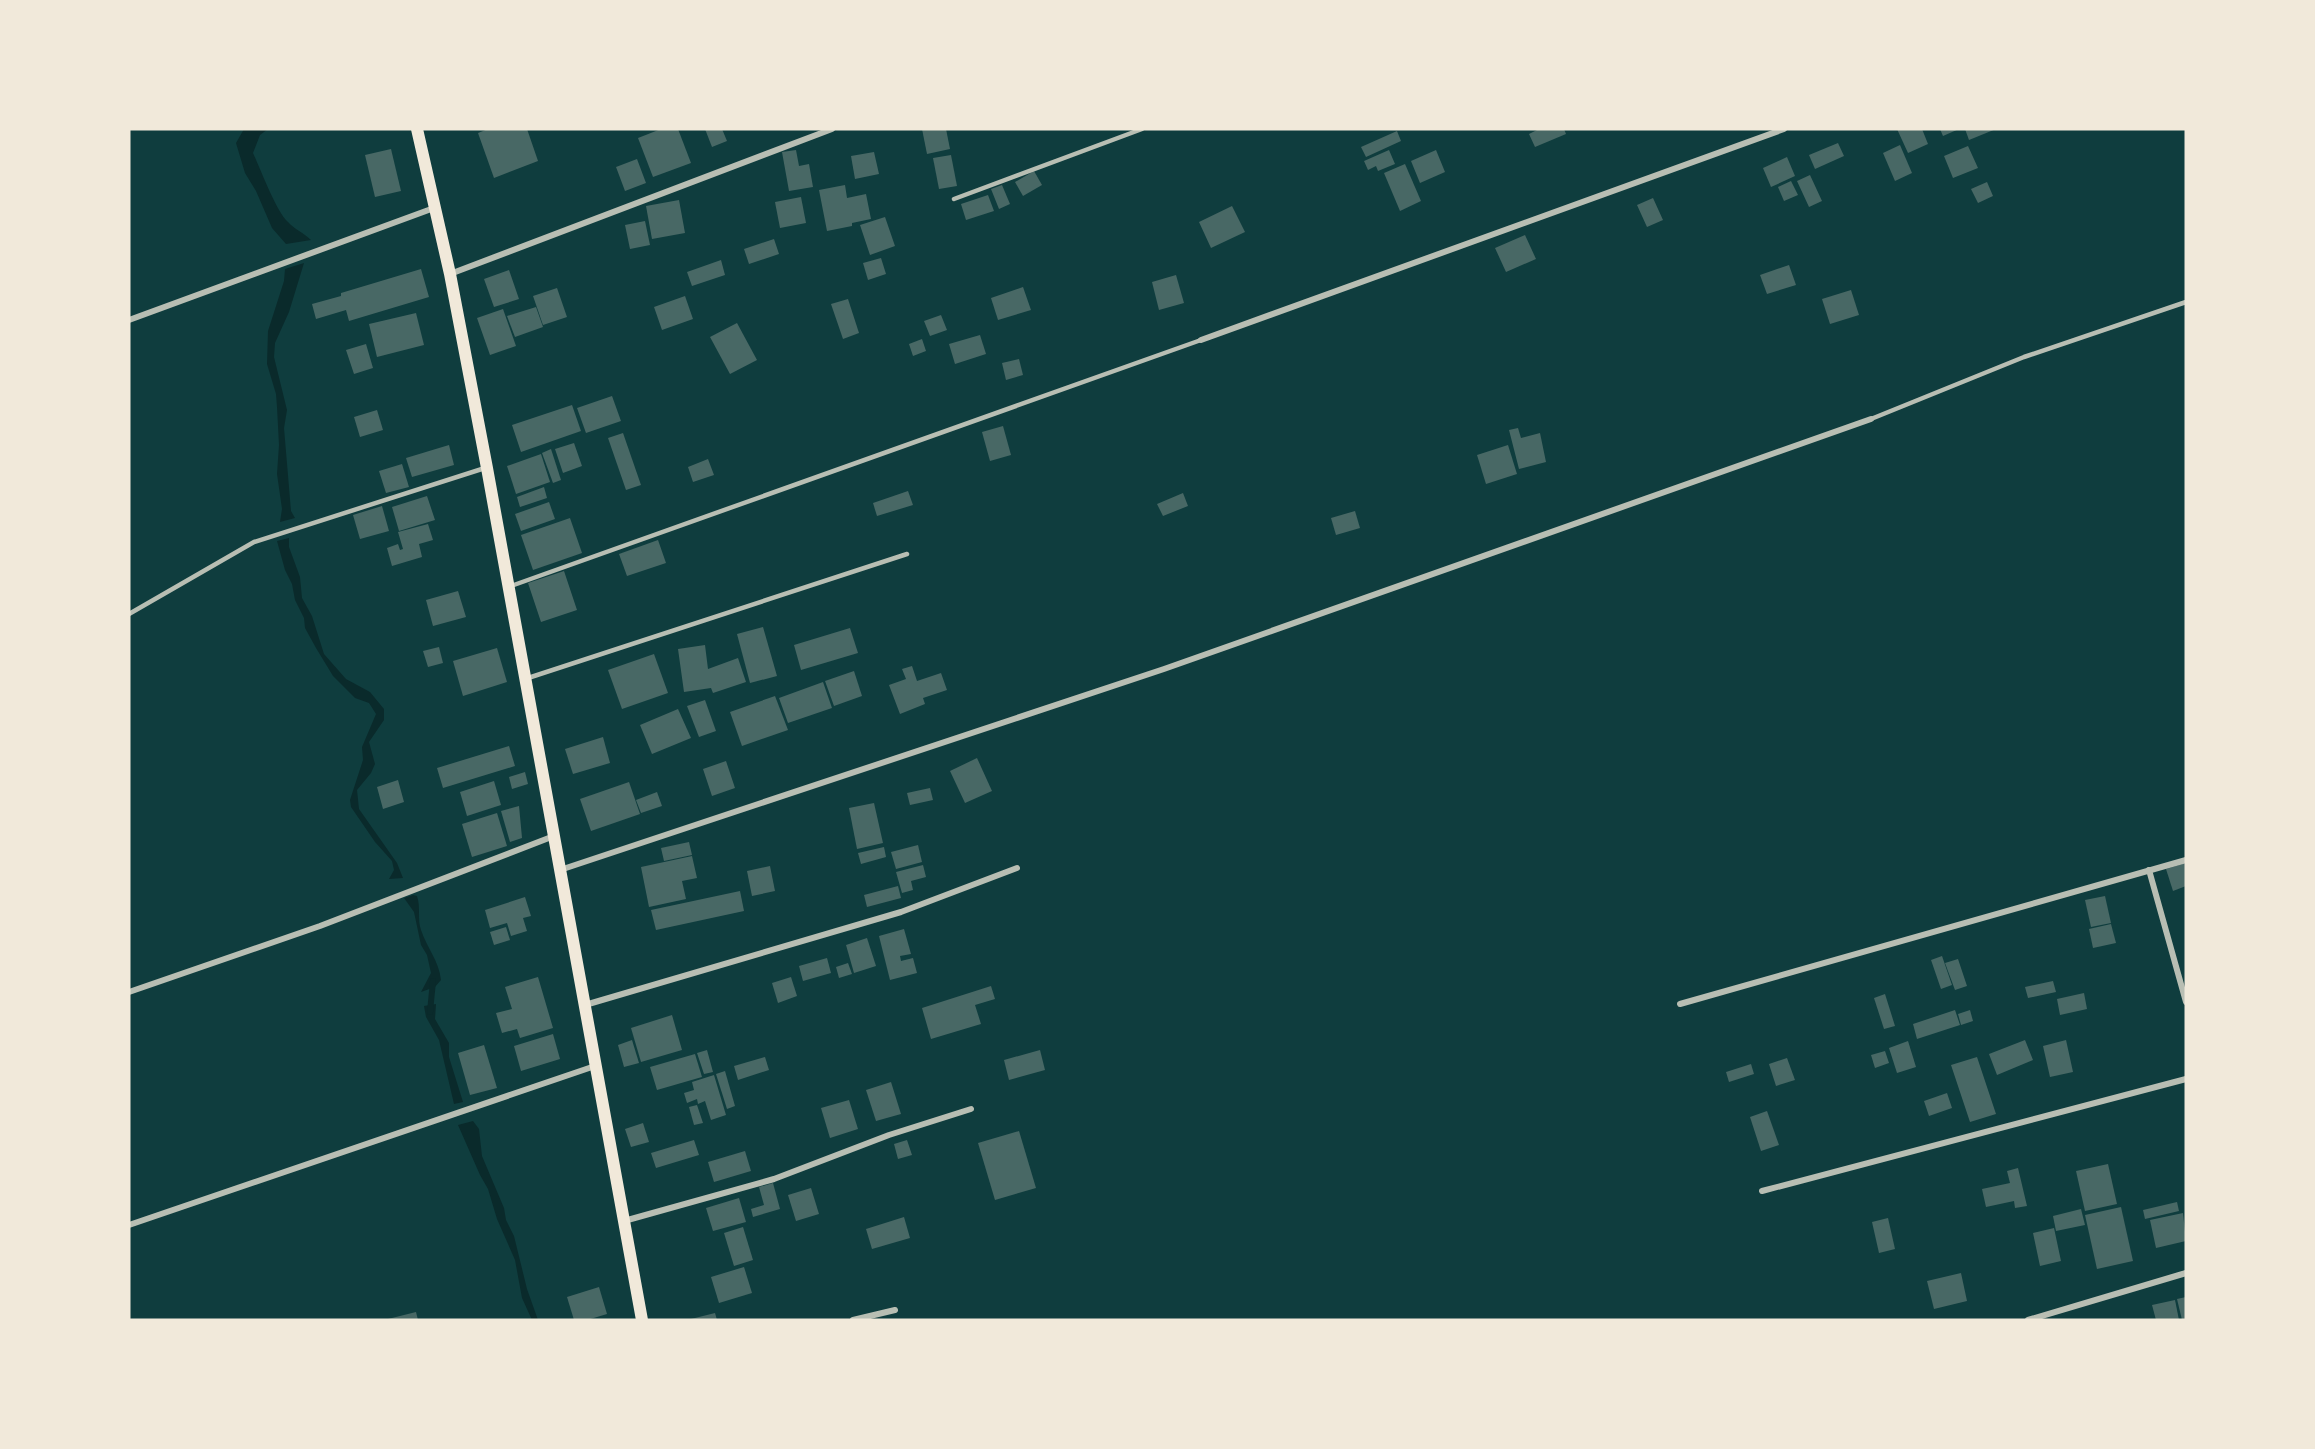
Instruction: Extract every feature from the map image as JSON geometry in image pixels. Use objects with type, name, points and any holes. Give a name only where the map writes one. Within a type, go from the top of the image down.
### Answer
[{"type":"main road","points":[[417,129],[450,274],[487,468],[642,1320]]},
{"type":"street","points":[[450,274],[832,129]]},
{"type":"street","points":[[1201,340],[1784,129]]},
{"type":"street","points":[[129,320],[435,208]]},
{"type":"street","points":[[560,870],[1164,669],[1871,419]]},
{"type":"street","points":[[129,992],[321,926],[554,836]]},
{"type":"street","points":[[1680,1004],[2186,860]]},
{"type":"street","points":[[584,1005],[901,912],[1017,867]]},
{"type":"street","points":[[2149,870],[2186,1002]]},
{"type":"street","points":[[129,1225],[595,1066]]},
{"type":"street","points":[[1762,1191],[2186,1079]]},
{"type":"street","points":[[624,1221],[774,1179],[889,1135],[971,1109]]},
{"type":"street","points":[[2028,1320],[2186,1273]]},
{"type":"street","points":[[853,1320],[895,1310]]},
{"type":"lane","points":[[954,199],[1142,129]]},
{"type":"lane","points":[[1871,419],[2024,357],[2186,302]]},
{"type":"lane","points":[[509,586],[1201,340]]},
{"type":"lane","points":[[129,614],[254,542],[487,468]]},
{"type":"lane","points":[[525,679],[907,554]]},
{"type":"water","points":[[244,129],[268,129],[260,135],[253,153],[283,217],[311,240],[286,244],[272,228],[256,191],[245,173],[236,143]]},
{"type":"water","points":[[304,263],[289,312],[275,343],[274,357],[287,410],[284,428],[291,511],[295,518],[280,522],[282,509],[277,474],[279,445],[277,407],[276,394],[267,364],[268,331],[284,281],[285,269]]},
{"type":"water","points":[[289,538],[289,547],[300,577],[302,598],[312,616],[324,654],[346,679],[370,692],[384,709],[384,720],[369,742],[375,764],[371,773],[357,790],[359,809],[397,863],[403,878],[389,879],[394,870],[392,861],[375,842],[351,807],[350,800],[363,760],[362,747],[376,714],[369,703],[355,698],[333,676],[305,628],[304,618],[295,600],[277,541]]},
{"type":"water","points":[[417,896],[421,930],[438,967],[441,980],[435,987],[421,992],[431,973],[427,955],[421,945],[414,912],[404,898]]},
{"type":"water","points":[[436,1004],[435,1019],[449,1043],[449,1057],[463,1102],[454,1104],[439,1040],[426,1017],[424,1006]]},
{"type":"water","points":[[473,1121],[479,1129],[482,1156],[514,1236],[527,1289],[538,1320],[532,1320],[522,1298],[515,1260],[497,1219],[488,1189],[458,1125]]},
{"type":"building","points":[[488,129],[527,129],[538,161],[494,178],[478,133]]},
{"type":"building","points":[[661,129],[678,129],[691,163],[653,177],[638,138]]},
{"type":"building","points":[[705,129],[722,129],[727,141],[712,147]]},
{"type":"building","points":[[922,129],[946,129],[950,149],[927,154]]},
{"type":"building","points":[[1539,129],[1564,129],[1566,134],[1535,147],[1529,134]]},
{"type":"building","points":[[1897,129],[1922,129],[1928,144],[1908,153]]},
{"type":"building","points":[[1940,129],[1959,129],[1943,136]]},
{"type":"building","points":[[1965,129],[1996,129],[1969,140]]},
{"type":"building","points":[[1397,131],[1401,141],[1366,157],[1361,147]]},
{"type":"building","points":[[1838,143],[1844,156],[1815,169],[1809,155]]},
{"type":"building","points":[[1900,145],[1912,173],[1895,181],[1883,153]]},
{"type":"building","points":[[1968,146],[1978,168],[1953,178],[1944,156]]},
{"type":"building","points":[[391,149],[401,191],[375,197],[365,155]]},
{"type":"building","points":[[796,150],[799,166],[809,164],[813,187],[789,191],[782,152]]},
{"type":"building","points":[[1389,150],[1395,164],[1378,171],[1376,166],[1368,170],[1364,161]]},
{"type":"building","points":[[1436,150],[1445,172],[1420,183],[1411,161]]},
{"type":"building","points":[[874,152],[879,174],[855,179],[851,156]]},
{"type":"building","points":[[951,155],[957,186],[939,189],[933,158]]},
{"type":"building","points":[[1787,157],[1795,176],[1771,187],[1763,168]]},
{"type":"building","points":[[637,159],[646,183],[625,191],[616,167]]},
{"type":"building","points":[[1405,164],[1421,201],[1400,211],[1384,173]]},
{"type":"building","points":[[1034,171],[1042,185],[1023,196],[1015,182]]},
{"type":"building","points":[[1810,175],[1822,201],[1809,207],[1797,181]]},
{"type":"building","points":[[1791,181],[1798,195],[1784,201],[1778,187]]},
{"type":"building","points":[[1987,182],[1993,196],[1978,203],[1971,189]]},
{"type":"building","points":[[845,185],[847,198],[866,194],[871,219],[827,231],[819,190]]},
{"type":"building","points":[[1002,185],[1010,204],[999,209],[991,189]]},
{"type":"building","points":[[988,195],[994,211],[966,220],[961,204]]},
{"type":"building","points":[[801,197],[806,223],[780,228],[775,202]]},
{"type":"building","points":[[1653,198],[1663,220],[1647,227],[1637,205]]},
{"type":"building","points":[[679,200],[685,233],[652,239],[646,206]]},
{"type":"building","points":[[1232,206],[1245,232],[1211,248],[1199,222]]},
{"type":"building","points":[[885,217],[895,246],[870,255],[860,225]]},
{"type":"building","points":[[645,221],[650,245],[630,249],[625,225]]},
{"type":"building","points":[[1525,235],[1536,259],[1506,272],[1495,248]]},
{"type":"building","points":[[774,239],[779,254],[749,264],[744,249]]},
{"type":"building","points":[[881,258],[886,274],[868,280],[863,263]]},
{"type":"building","points":[[721,260],[725,275],[692,286],[687,272]]},
{"type":"building","points":[[1789,265],[1796,285],[1767,294],[1760,275]]},
{"type":"building","points":[[421,269],[429,297],[349,321],[346,310],[316,319],[312,304]]},
{"type":"building","points":[[509,270],[519,299],[494,307],[484,279]]},
{"type":"building","points":[[1176,275],[1184,303],[1159,310],[1152,282]]},
{"type":"building","points":[[1023,287],[1031,310],[998,320],[991,298]]},
{"type":"building","points":[[557,288],[567,317],[543,325],[533,296]]},
{"type":"building","points":[[1851,290],[1859,315],[1830,324],[1822,299]]},
{"type":"building","points":[[685,296],[693,319],[662,330],[654,307]]},
{"type":"building","points":[[848,299],[859,333],[843,339],[831,304]]},
{"type":"building","points":[[536,307],[543,327],[515,337],[507,316]]},
{"type":"building","points":[[503,309],[516,346],[490,355],[477,318]]},
{"type":"building","points":[[416,313],[424,345],[377,357],[369,324]]},
{"type":"building","points":[[941,315],[947,330],[930,336],[924,321]]},
{"type":"building","points":[[737,323],[757,360],[730,374],[710,337]]},
{"type":"building","points":[[980,335],[986,354],[955,364],[949,344]]},
{"type":"building","points":[[922,339],[926,351],[913,356],[909,344]]},
{"type":"building","points":[[366,344],[373,368],[354,374],[346,350]]},
{"type":"building","points":[[1019,359],[1023,375],[1006,380],[1002,363]]},
{"type":"building","points":[[612,396],[621,421],[586,433],[577,408]]},
{"type":"building","points":[[572,405],[581,431],[521,452],[512,425]]},
{"type":"building","points":[[377,410],[383,430],[360,437],[354,417]]},
{"type":"building","points":[[1003,426],[1011,455],[990,461],[982,432]]},
{"type":"building","points":[[1518,428],[1521,438],[1540,433],[1546,462],[1519,469],[1509,430]]},
{"type":"building","points":[[623,433],[641,485],[626,490],[608,438]]},
{"type":"building","points":[[574,443],[582,466],[563,473],[555,449]]},
{"type":"building","points":[[449,445],[454,465],[412,477],[406,458]]},
{"type":"building","points":[[1508,445],[1517,474],[1486,484],[1477,455]]},
{"type":"building","points":[[551,449],[561,480],[553,483],[542,453]]},
{"type":"building","points":[[541,454],[550,482],[516,494],[507,466]]},
{"type":"building","points":[[708,459],[714,475],[693,482],[688,467]]},
{"type":"building","points":[[402,464],[409,487],[386,493],[379,471]]},
{"type":"building","points":[[544,487],[547,498],[520,507],[517,497]]},
{"type":"building","points":[[908,491],[913,505],[877,516],[873,503]]},
{"type":"building","points":[[1183,493],[1188,506],[1163,516],[1157,504]]},
{"type":"building","points":[[427,496],[435,520],[399,531],[392,507]]},
{"type":"building","points":[[549,502],[555,519],[521,531],[515,514]]},
{"type":"building","points":[[382,506],[389,531],[360,539],[353,515]]},
{"type":"building","points":[[1355,511],[1360,528],[1336,535],[1331,518]]},
{"type":"building","points":[[570,518],[582,553],[533,570],[521,535]]},
{"type":"building","points":[[428,524],[433,540],[419,544],[422,557],[392,566],[387,548],[398,544],[400,550],[403,549],[398,532]]},
{"type":"building","points":[[658,540],[666,563],[627,576],[619,554]]},
{"type":"building","points":[[564,571],[577,610],[541,622],[528,583]]},
{"type":"building","points":[[458,591],[466,617],[433,626],[426,600]]},
{"type":"building","points":[[763,627],[777,676],[750,683],[737,634]]},
{"type":"building","points":[[850,628],[858,653],[801,670],[794,645]]},
{"type":"building","points":[[705,645],[708,669],[738,658],[746,682],[713,693],[711,688],[684,692],[678,649]]},
{"type":"building","points":[[439,647],[443,663],[428,667],[423,651]]},
{"type":"building","points":[[497,648],[507,682],[463,696],[453,661]]},
{"type":"building","points":[[654,654],[668,693],[622,709],[608,670]]},
{"type":"building","points":[[912,666],[917,681],[941,673],[947,690],[923,698],[925,704],[900,714],[889,685],[906,679],[902,669]]},
{"type":"building","points":[[854,671],[862,696],[834,706],[825,681]]},
{"type":"building","points":[[823,682],[832,708],[788,723],[779,698]]},
{"type":"building","points":[[775,696],[788,730],[742,746],[730,712]]},
{"type":"building","points":[[705,700],[716,731],[699,737],[687,706]]},
{"type":"building","points":[[678,709],[691,738],[652,754],[640,725]]},
{"type":"building","points":[[603,737],[610,763],[573,774],[565,749]]},
{"type":"building","points":[[509,746],[515,766],[443,788],[437,768]]},
{"type":"building","points":[[977,758],[992,791],[965,803],[950,771]]},
{"type":"building","points":[[726,761],[735,788],[712,796],[703,769]]},
{"type":"building","points":[[525,772],[528,784],[512,789],[509,777]]},
{"type":"building","points":[[398,780],[404,802],[383,809],[377,787]]},
{"type":"building","points":[[494,781],[501,805],[467,816],[460,792]]},
{"type":"building","points":[[629,782],[640,814],[591,831],[580,799]]},
{"type":"building","points":[[930,788],[933,800],[910,805],[907,793]]},
{"type":"building","points":[[657,792],[662,806],[641,813],[636,800]]},
{"type":"building","points":[[874,803],[883,843],[857,849],[849,808]]},
{"type":"building","points":[[519,806],[522,838],[510,842],[501,811]]},
{"type":"building","points":[[497,813],[507,846],[472,857],[462,824]]},
{"type":"building","points":[[689,842],[692,855],[664,861],[661,848]]},
{"type":"building","points":[[918,845],[922,862],[896,869],[891,852]]},
{"type":"building","points":[[884,847],[886,857],[861,864],[858,853]]},
{"type":"building","points":[[692,856],[697,878],[682,881],[686,899],[649,907],[641,867]]},
{"type":"building","points":[[2186,863],[2186,886],[2173,891],[2166,869]]},
{"type":"building","points":[[923,865],[926,877],[911,881],[913,890],[902,893],[896,872]]},
{"type":"building","points":[[770,866],[775,891],[752,896],[747,871]]},
{"type":"building","points":[[898,886],[901,898],[867,907],[864,895]]},
{"type":"building","points":[[740,891],[744,911],[656,930],[651,910]]},
{"type":"building","points":[[2105,896],[2111,923],[2091,927],[2085,900]]},
{"type":"building","points":[[525,897],[531,916],[523,918],[527,931],[511,936],[507,923],[490,928],[485,910]]},
{"type":"building","points":[[2111,924],[2116,943],[2093,948],[2089,929]]},
{"type":"building","points":[[506,927],[510,940],[494,945],[490,932]]},
{"type":"building","points":[[904,929],[911,954],[900,956],[901,961],[913,958],[917,973],[890,980],[879,936]]},
{"type":"building","points":[[867,938],[876,966],[854,973],[846,945]]},
{"type":"building","points":[[1942,956],[1952,985],[1941,989],[1931,960]]},
{"type":"building","points":[[827,958],[831,973],[803,981],[799,966]]},
{"type":"building","points":[[1958,959],[1967,986],[1955,990],[1945,963]]},
{"type":"building","points":[[848,963],[852,974],[839,978],[836,967]]},
{"type":"building","points":[[538,977],[553,1028],[520,1038],[517,1029],[502,1033],[496,1013],[512,1009],[505,987]]},
{"type":"building","points":[[791,977],[797,996],[778,1003],[772,983]]},
{"type":"building","points":[[2053,981],[2056,992],[2028,998],[2025,987]]},
{"type":"building","points":[[991,986],[995,999],[975,1005],[981,1024],[931,1039],[922,1008]]},
{"type":"building","points":[[2084,993],[2087,1009],[2060,1015],[2057,999]]},
{"type":"building","points":[[1885,994],[1895,1026],[1884,1029],[1874,998]]},
{"type":"building","points":[[1955,1010],[1960,1025],[1917,1039],[1913,1024]]},
{"type":"building","points":[[1970,1010],[1973,1021],[1961,1025],[1958,1014]]},
{"type":"building","points":[[672,1015],[682,1050],[641,1062],[631,1028]]},
{"type":"building","points":[[553,1034],[560,1059],[521,1071],[514,1046]]},
{"type":"building","points":[[632,1040],[639,1063],[624,1067],[618,1045]]},
{"type":"building","points":[[2025,1040],[2033,1060],[1997,1075],[1989,1054]]},
{"type":"building","points":[[2066,1040],[2073,1072],[2050,1077],[2043,1046]]},
{"type":"building","points":[[1908,1041],[1916,1067],[1897,1073],[1889,1048]]},
{"type":"building","points":[[484,1045],[497,1088],[470,1095],[458,1053]]},
{"type":"building","points":[[707,1050],[713,1072],[704,1074],[697,1053]]},
{"type":"building","points":[[1040,1050],[1045,1070],[1009,1080],[1004,1060]]},
{"type":"building","points":[[1885,1051],[1889,1063],[1875,1068],[1871,1055]]},
{"type":"building","points":[[695,1054],[702,1077],[657,1090],[650,1067]]},
{"type":"building","points":[[765,1057],[769,1070],[738,1080],[734,1066]]},
{"type":"building","points":[[1977,1057],[1996,1114],[1970,1122],[1951,1065]]},
{"type":"building","points":[[1787,1058],[1795,1080],[1776,1086],[1769,1064]]},
{"type":"building","points":[[1751,1064],[1754,1074],[1729,1082],[1726,1072]]},
{"type":"building","points":[[725,1071],[735,1106],[727,1109],[716,1074]]},
{"type":"building","points":[[714,1075],[726,1115],[711,1120],[705,1101],[698,1104],[697,1099],[687,1103],[684,1093],[694,1090],[692,1082]]},
{"type":"building","points":[[891,1082],[901,1114],[876,1121],[866,1090]]},
{"type":"building","points":[[1947,1093],[1952,1108],[1929,1116],[1924,1101]]},
{"type":"building","points":[[849,1100],[858,1129],[830,1138],[821,1108]]},
{"type":"building","points":[[697,1105],[703,1123],[694,1125],[689,1107]]},
{"type":"building","points":[[1767,1111],[1779,1145],[1761,1151],[1750,1117]]},
{"type":"building","points":[[643,1123],[649,1142],[631,1147],[625,1129]]},
{"type":"building","points":[[1019,1131],[1036,1188],[995,1200],[978,1143]]},
{"type":"building","points":[[694,1140],[699,1155],[656,1168],[651,1153]]},
{"type":"building","points":[[907,1140],[912,1155],[898,1159],[894,1144]]},
{"type":"building","points":[[745,1151],[751,1171],[714,1182],[708,1162]]},
{"type":"building","points":[[2108,1164],[2117,1204],[2085,1211],[2076,1171]]},
{"type":"building","points":[[2018,1168],[2027,1206],[2015,1208],[2014,1201],[1986,1207],[1982,1189],[2010,1183],[2007,1171]]},
{"type":"building","points":[[773,1183],[780,1209],[753,1217],[751,1209],[764,1205],[759,1187]]},
{"type":"building","points":[[811,1188],[819,1214],[796,1221],[788,1195]]},
{"type":"building","points":[[739,1198],[746,1222],[713,1231],[706,1208]]},
{"type":"building","points":[[2177,1202],[2179,1211],[2145,1219],[2143,1210]]},
{"type":"building","points":[[2121,1207],[2133,1261],[2097,1269],[2085,1215]]},
{"type":"building","points":[[2081,1209],[2085,1225],[2056,1231],[2053,1216]]},
{"type":"building","points":[[2183,1213],[2186,1241],[2156,1248],[2150,1220]]},
{"type":"building","points":[[904,1217],[910,1238],[872,1249],[866,1229]]},
{"type":"building","points":[[1888,1218],[1895,1249],[1879,1253],[1872,1222]]},
{"type":"building","points":[[743,1227],[753,1260],[734,1266],[724,1233]]},
{"type":"building","points":[[2054,1228],[2061,1261],[2040,1266],[2033,1233]]},
{"type":"building","points":[[744,1267],[752,1293],[719,1303],[711,1277]]},
{"type":"building","points":[[1961,1273],[1967,1301],[1934,1309],[1927,1281]]},
{"type":"building","points":[[599,1287],[607,1314],[587,1320],[574,1320],[567,1297]]},
{"type":"building","points":[[2186,1297],[2186,1320],[2182,1320],[2177,1299]]},
{"type":"building","points":[[2175,1300],[2179,1320],[2156,1320],[2152,1305]]},
{"type":"building","points":[[416,1312],[418,1320],[388,1320],[388,1319]]},
{"type":"building","points":[[715,1313],[717,1320],[691,1320],[691,1319]]},
{"type":"waterway","points":[[430,1012],[433,981]]}]
